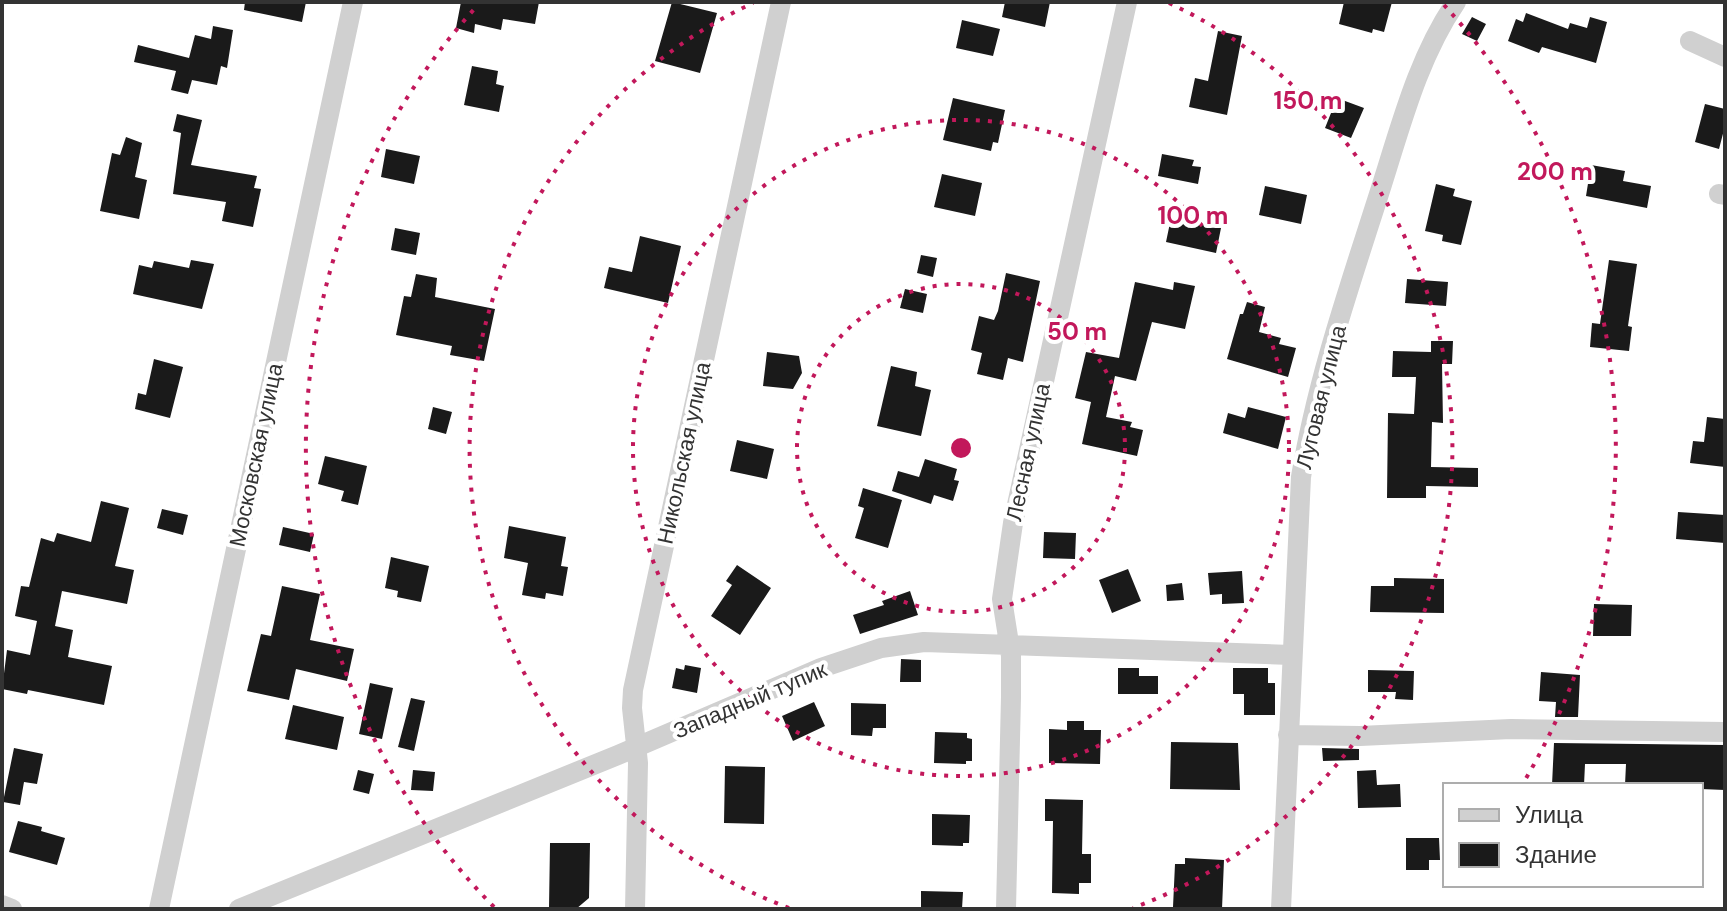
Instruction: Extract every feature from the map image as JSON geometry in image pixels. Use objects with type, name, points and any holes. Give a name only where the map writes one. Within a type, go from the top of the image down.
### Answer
[{"type":"street","name":"Московская улица","points":[[159,909],[353,2]]},
{"type":"street","name":"Никольская улица","points":[[635,909],[636,748],[633,690],[781,2]]},
{"type":"street","name":"Лесная улица","points":[[1006,909],[1011,697],[1009,645],[1002,599],[1013,523],[1127,2]]},
{"type":"street","name":"Луговая улица","points":[[1281,909],[1301,477],[1311,420],[1327,356],[1415,83],[1438,29],[1456,2]]},
{"type":"street","points":[[1690,41],[1725,57]]},
{"type":"street","name":"Западный тупик","points":[[239,909],[636,748],[821,668],[881,648],[924,642],[1291,655]]},
{"type":"street","points":[[1288,735],[1360,736],[1511,729],[1725,732]]},
{"type":"street","points":[[2,905],[12,909]]},
{"type":"building","points":[[245,2],[306,2],[302,22],[244,10]]},
{"type":"building","points":[[461,2],[539,2],[535,24],[503,19],[501,30],[475,24],[474,33],[456,28]]},
{"type":"building","points":[[672,2],[717,13],[700,73],[655,61]]},
{"type":"building","points":[[1005,2],[1050,2],[1045,27],[1002,17]]},
{"type":"building","points":[[1344,2],[1392,2],[1384,32],[1373,29],[1372,33],[1339,24]]},
{"type":"building","points":[[1526,13],[1568,29],[1570,23],[1587,28],[1590,17],[1607,22],[1596,63],[1542,47],[1539,53],[1508,41],[1516,19],[1523,22]]},
{"type":"building","points":[[1472,17],[1486,24],[1477,41],[1462,34]]},
{"type":"building","points":[[962,20],[1000,29],[993,56],[956,48]]},
{"type":"building","points":[[213,26],[233,30],[227,68],[221,66],[217,85],[192,80],[188,94],[171,90],[176,71],[134,62],[138,45],[189,58],[195,35],[211,39]]},
{"type":"building","points":[[1218,31],[1242,36],[1227,115],[1189,107],[1195,78],[1208,81]]},
{"type":"building","points":[[472,66],[498,71],[496,84],[504,86],[499,112],[464,105]]},
{"type":"building","points":[[953,98],[1005,110],[998,143],[993,142],[991,151],[943,140]]},
{"type":"building","points":[[1337,98],[1364,108],[1351,138],[1325,128]]},
{"type":"building","points":[[1705,104],[1725,109],[1725,126],[1719,149],[1695,142]]},
{"type":"building","points":[[177,114],[202,120],[191,165],[257,176],[254,188],[261,189],[253,227],[222,221],[226,202],[173,194],[181,133],[173,131]]},
{"type":"building","points":[[126,137],[142,143],[135,177],[147,180],[139,219],[100,211],[112,153],[120,155]]},
{"type":"building","points":[[386,149],[420,156],[414,184],[381,177]]},
{"type":"building","points":[[1162,154],[1194,160],[1192,166],[1201,167],[1198,184],[1158,176]]},
{"type":"building","points":[[1591,165],[1625,171],[1623,181],[1651,186],[1647,208],[1586,196]]},
{"type":"building","points":[[942,174],[982,183],[975,216],[934,207]]},
{"type":"building","points":[[1436,184],[1455,189],[1453,196],[1472,201],[1461,245],[1442,241],[1443,235],[1425,231]]},
{"type":"building","points":[[1265,186],[1307,195],[1301,224],[1259,215]]},
{"type":"building","points":[[1171,218],[1221,228],[1216,253],[1166,242]]},
{"type":"building","points":[[395,228],[420,233],[416,255],[391,250]]},
{"type":"building","points":[[640,236],[681,246],[668,303],[604,288],[609,267],[632,272]]},
{"type":"building","points":[[921,255],[937,258],[933,277],[917,273]]},
{"type":"building","points":[[191,260],[214,264],[202,309],[133,294],[139,265],[152,268],[154,261],[189,268]]},
{"type":"building","points":[[1609,260],[1637,264],[1628,326],[1632,327],[1629,351],[1590,347],[1592,323],[1600,324]]},
{"type":"building","points":[[1006,273],[1040,281],[1023,362],[1008,358],[1003,380],[977,374],[982,353],[971,350],[979,316],[994,320]]},
{"type":"building","points":[[416,274],[437,278],[435,297],[495,309],[484,361],[450,355],[452,346],[396,335],[404,296],[411,297]]},
{"type":"building","points":[[1407,279],[1448,282],[1446,306],[1405,303]]},
{"type":"building","points":[[1135,282],[1173,290],[1174,282],[1195,286],[1185,329],[1152,322],[1136,381],[1115,376],[1106,417],[1132,422],[1130,427],[1143,430],[1137,456],[1082,444],[1091,402],[1075,398],[1086,352],[1119,358]]},
{"type":"building","points":[[905,289],[927,294],[923,313],[900,308]]},
{"type":"building","points":[[1247,302],[1265,307],[1259,332],[1281,338],[1279,344],[1296,348],[1288,377],[1227,359],[1240,314],[1243,314]]},
{"type":"building","points":[[1431,341],[1453,341],[1452,364],[1442,364],[1443,423],[1432,422],[1431,467],[1478,468],[1478,487],[1426,486],[1426,498],[1387,498],[1388,413],[1414,414],[1416,377],[1392,377],[1393,351],[1431,352]]},
{"type":"building","points":[[767,352],[799,356],[802,373],[793,389],[763,386]]},
{"type":"building","points":[[154,359],[183,367],[170,418],[135,409],[138,393],[146,395]]},
{"type":"building","points":[[891,366],[917,372],[915,386],[931,390],[921,436],[877,426]]},
{"type":"building","points":[[433,407],[452,412],[446,434],[428,429]]},
{"type":"building","points":[[1248,407],[1286,417],[1278,449],[1223,433],[1228,413],[1245,418]]},
{"type":"building","points":[[1707,417],[1725,419],[1725,467],[1690,463],[1693,441],[1704,442]]},
{"type":"building","points":[[737,440],[774,449],[767,479],[730,471]]},
{"type":"building","points":[[325,456],[367,466],[358,505],[341,501],[344,491],[318,484]]},
{"type":"building","points":[[925,459],[957,469],[954,480],[959,481],[953,501],[934,495],[931,504],[892,491],[898,471],[919,477]]},
{"type":"building","points":[[863,488],[902,500],[888,548],[855,538],[864,508],[858,506]]},
{"type":"building","points":[[101,501],[129,508],[115,566],[134,570],[127,604],[62,591],[55,626],[73,630],[68,657],[112,666],[104,705],[28,690],[27,694],[2,689],[7,650],[30,655],[37,621],[15,616],[21,586],[29,587],[41,538],[54,542],[57,533],[91,542]]},
{"type":"building","points":[[162,509],[188,515],[183,535],[157,528]]},
{"type":"building","points":[[1678,512],[1725,515],[1725,543],[1676,539]]},
{"type":"building","points":[[509,526],[566,537],[561,566],[568,567],[563,596],[546,593],[545,599],[522,595],[528,563],[504,558]]},
{"type":"building","points":[[283,527],[314,534],[310,552],[279,545]]},
{"type":"building","points":[[1044,532],[1076,533],[1075,559],[1043,558]]},
{"type":"building","points":[[391,557],[429,566],[421,602],[397,597],[398,591],[385,588]]},
{"type":"building","points":[[737,565],[771,588],[740,635],[711,616],[732,585],[726,581]]},
{"type":"building","points":[[1128,569],[1141,601],[1112,613],[1099,580]]},
{"type":"building","points":[[1242,571],[1244,603],[1222,604],[1222,594],[1210,595],[1208,573]]},
{"type":"building","points":[[1394,578],[1444,579],[1444,613],[1370,612],[1371,586],[1394,586]]},
{"type":"building","points":[[1182,583],[1184,600],[1167,601],[1166,585]]},
{"type":"building","points":[[282,586],[320,594],[310,640],[354,649],[347,681],[296,669],[289,700],[247,691],[261,634],[271,636]]},
{"type":"building","points":[[910,591],[918,615],[860,634],[853,615],[884,605],[882,601]]},
{"type":"building","points":[[1594,604],[1632,605],[1631,636],[1593,636]]},
{"type":"building","points":[[901,659],[921,660],[921,682],[900,682]]},
{"type":"building","points":[[685,665],[701,668],[697,693],[672,688],[676,668],[684,670]]},
{"type":"building","points":[[1118,668],[1139,668],[1139,676],[1158,676],[1158,694],[1118,694]]},
{"type":"building","points":[[1233,668],[1268,668],[1268,683],[1275,683],[1275,715],[1244,715],[1244,694],[1233,694]]},
{"type":"building","points":[[1368,670],[1414,671],[1413,700],[1395,699],[1396,692],[1368,692]]},
{"type":"building","points":[[1541,672],[1580,675],[1578,717],[1555,717],[1556,702],[1539,701]]},
{"type":"building","points":[[370,683],[393,688],[382,739],[359,734]]},
{"type":"building","points":[[411,698],[425,701],[414,751],[398,747]]},
{"type":"building","points":[[814,702],[825,726],[793,741],[782,716]]},
{"type":"building","points":[[851,703],[886,704],[886,728],[873,728],[872,736],[851,735]]},
{"type":"building","points":[[293,705],[344,717],[337,750],[285,739]]},
{"type":"building","points":[[1067,721],[1084,721],[1084,730],[1101,730],[1100,764],[1049,763],[1049,729],[1067,730]]},
{"type":"building","points":[[935,732],[967,733],[967,738],[972,739],[972,761],[966,761],[966,764],[934,763]]},
{"type":"building","points":[[1171,742],[1238,743],[1240,790],[1170,789]]},
{"type":"building","points":[[1554,743],[1725,745],[1725,790],[1703,789],[1703,783],[1625,783],[1626,764],[1585,764],[1584,783],[1552,783]]},
{"type":"building","points":[[14,748],[43,754],[37,784],[24,782],[20,805],[3,802]]},
{"type":"building","points":[[1322,748],[1359,749],[1359,760],[1323,761]]},
{"type":"building","points":[[725,766],[765,767],[764,824],[724,823]]},
{"type":"building","points":[[358,770],[374,774],[369,794],[353,790]]},
{"type":"building","points":[[413,770],[435,772],[433,791],[411,790]]},
{"type":"building","points":[[1376,770],[1377,785],[1400,784],[1401,807],[1358,808],[1357,771]]},
{"type":"building","points":[[1045,799],[1083,800],[1082,854],[1091,854],[1091,883],[1079,883],[1079,894],[1052,893],[1053,821],[1045,821]]},
{"type":"building","points":[[932,814],[970,815],[969,843],[963,843],[963,846],[932,845]]},
{"type":"building","points":[[18,821],[42,827],[41,831],[65,838],[57,865],[9,852]]},
{"type":"building","points":[[1406,838],[1439,838],[1440,860],[1429,860],[1429,870],[1406,870]]},
{"type":"building","points":[[550,843],[590,843],[589,898],[576,909],[549,908]]},
{"type":"building","points":[[1185,858],[1224,860],[1222,909],[1173,907],[1175,864],[1185,864]]},
{"type":"building","points":[[921,891],[963,892],[962,909],[921,909]]}]
